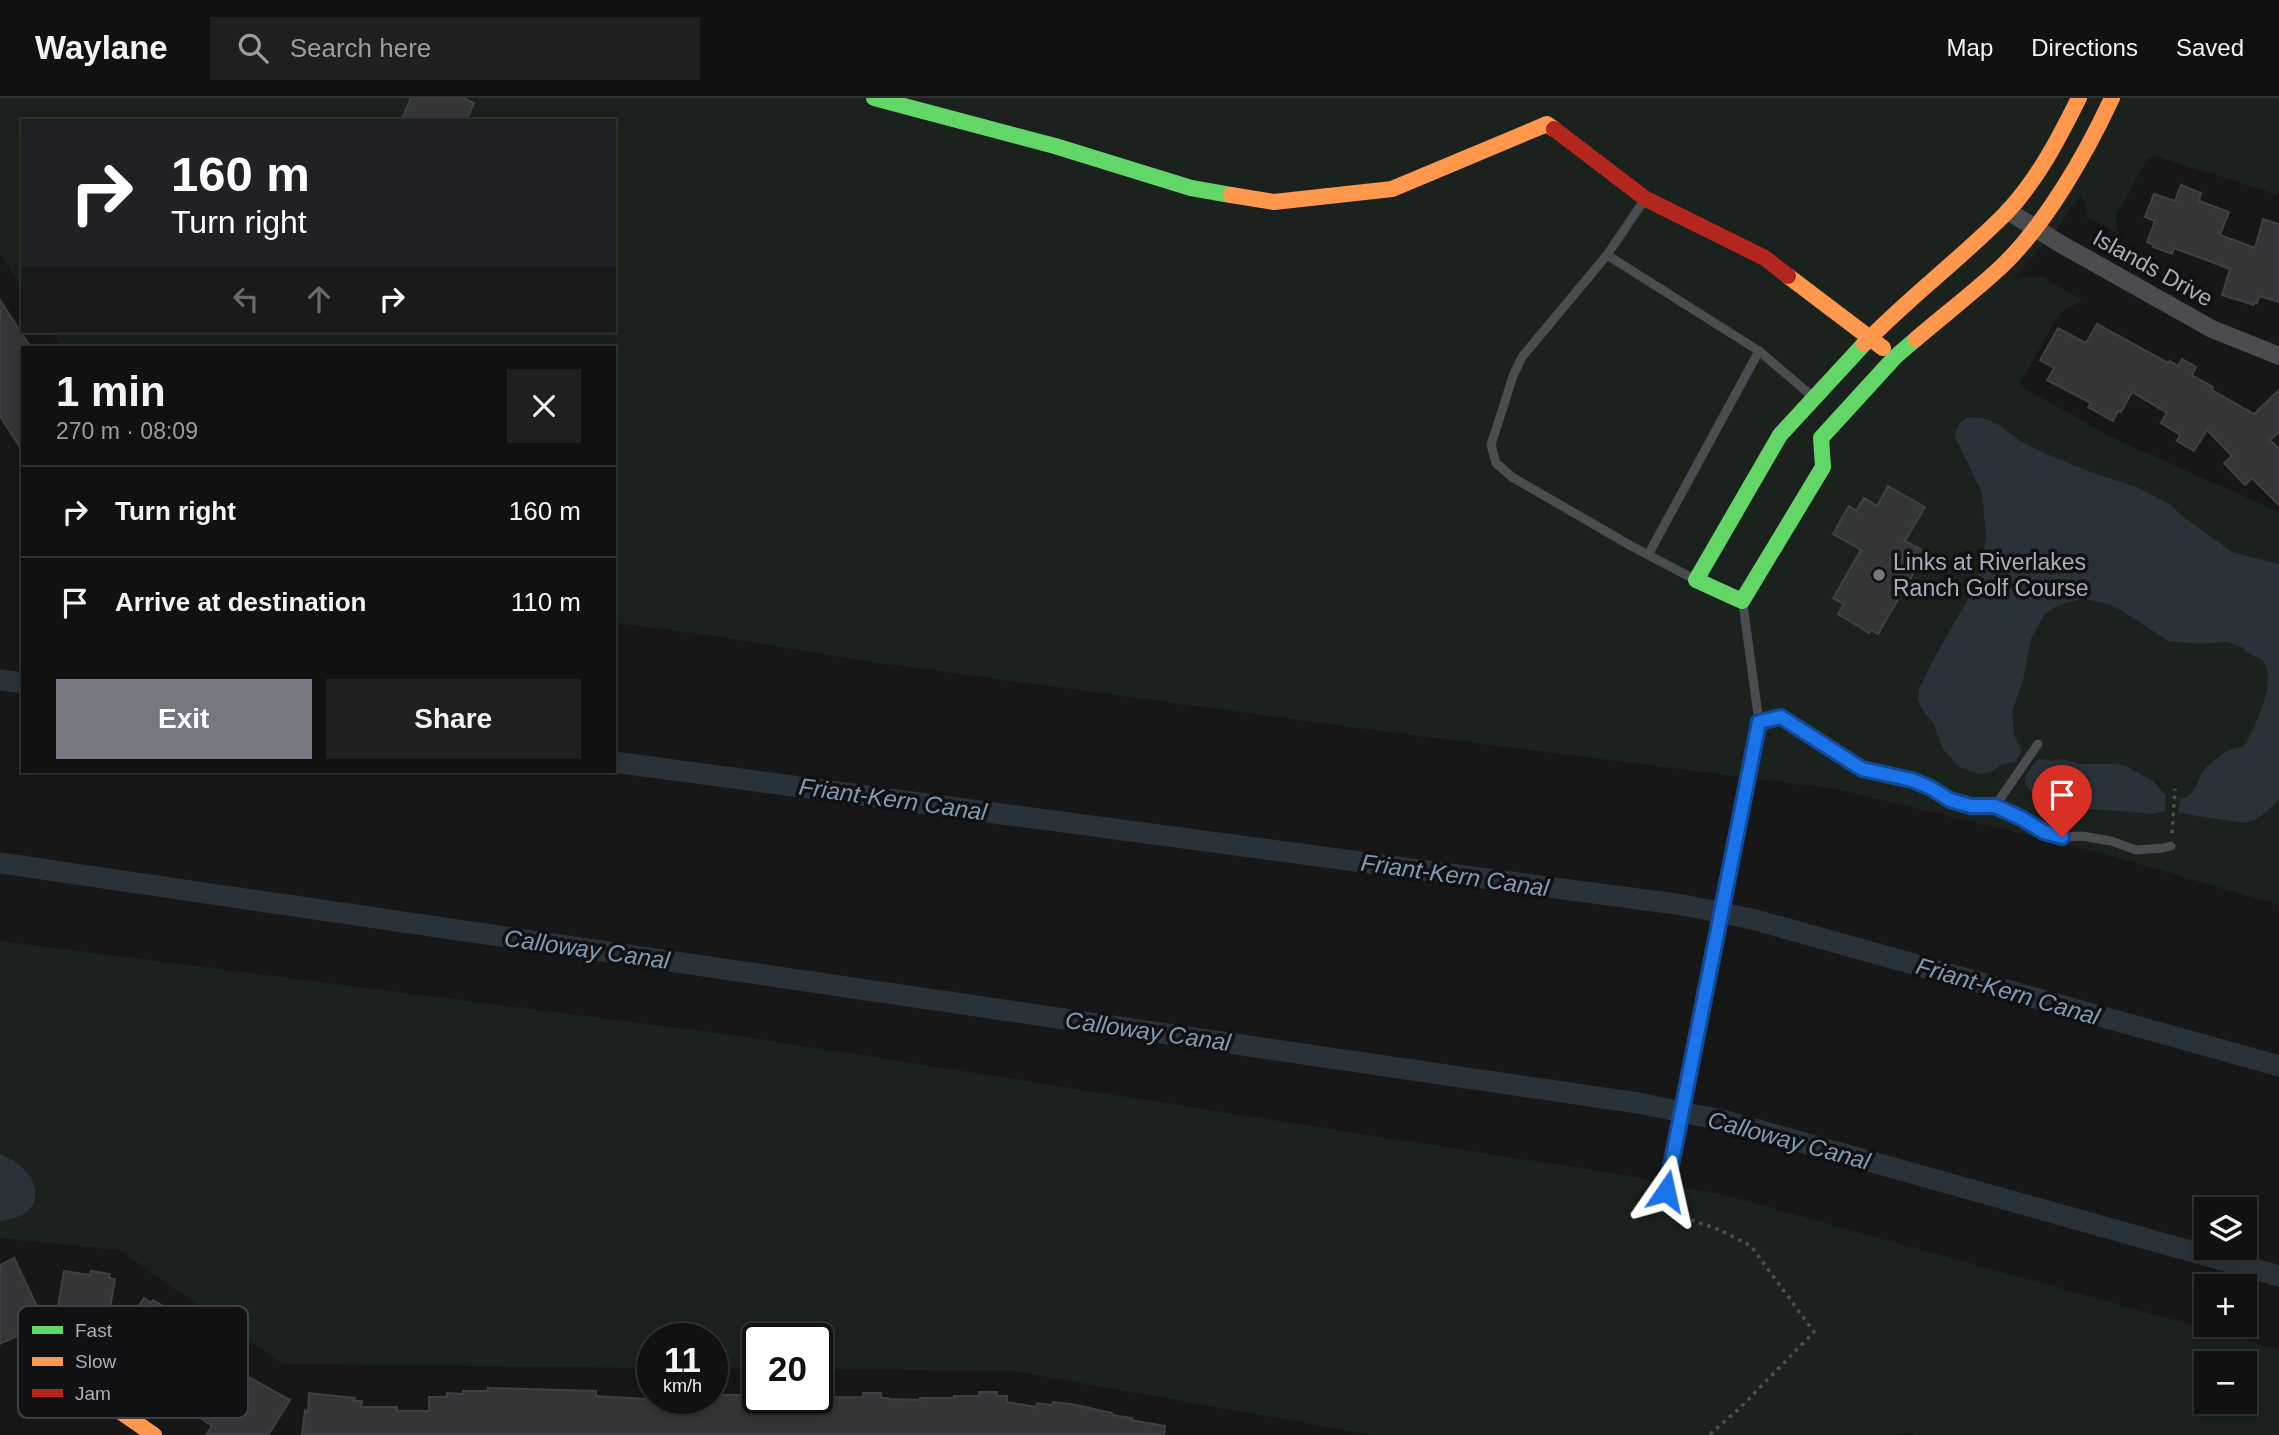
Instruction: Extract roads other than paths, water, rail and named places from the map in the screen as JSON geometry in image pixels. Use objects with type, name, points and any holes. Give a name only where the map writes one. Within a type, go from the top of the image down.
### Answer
[{"type":"street","points":[[874,98],[1055,146],[1191,188],[1274,202],[1392,189],[1547,124],[1646,199],[1765,258],[1895,357]]},
{"type":"street","points":[[2079,98],[2038,173],[2008,211],[1871,337],[1780,435],[1696,580],[1742,601],[1823,467],[1821,439],[1895,357],[2002,267],[2035,228],[2091,144],[2112,98]]},
{"type":"street","name":"Islands Drive","points":[[2008,211],[2212,329],[2279,356]]},
{"type":"street","points":[[1794,420],[1821,439]]},
{"type":"street","points":[[129,1418],[154,1435]]},
{"type":"lane","points":[[1646,199],[1607,256],[1522,357],[1513,376],[1491,446],[1496,463],[1512,477],[1696,580]]},
{"type":"lane","points":[[1607,256],[1759,351],[1814,398]]},
{"type":"lane","points":[[1648,555],[1759,351]]},
{"type":"lane","points":[[1666,1191],[1759,722],[1742,601]]},
{"type":"lane","points":[[1759,722],[1781,717],[1862,769],[1912,780],[1950,800],[1971,806],[1995,806],[2044,832],[2062,837],[2082,836],[2111,841],[2136,850],[2171,846]]},
{"type":"lane","points":[[1995,806],[2038,744]]},
{"type":"waterway","name":"Friant-Kern Canal","points":[[0,680],[21,683]]},
{"type":"waterway","name":"Friant-Kern Canal","points":[[616,762],[1683,905],[1752,919],[2279,1066]]},
{"type":"waterway","name":"Calloway Canal","points":[[0,863],[1638,1103],[1726,1121],[2279,1276]]},
{"type":"place","name":"Links at Riverlakes Ranch Golf Course","points":[[1879,575]]}]
